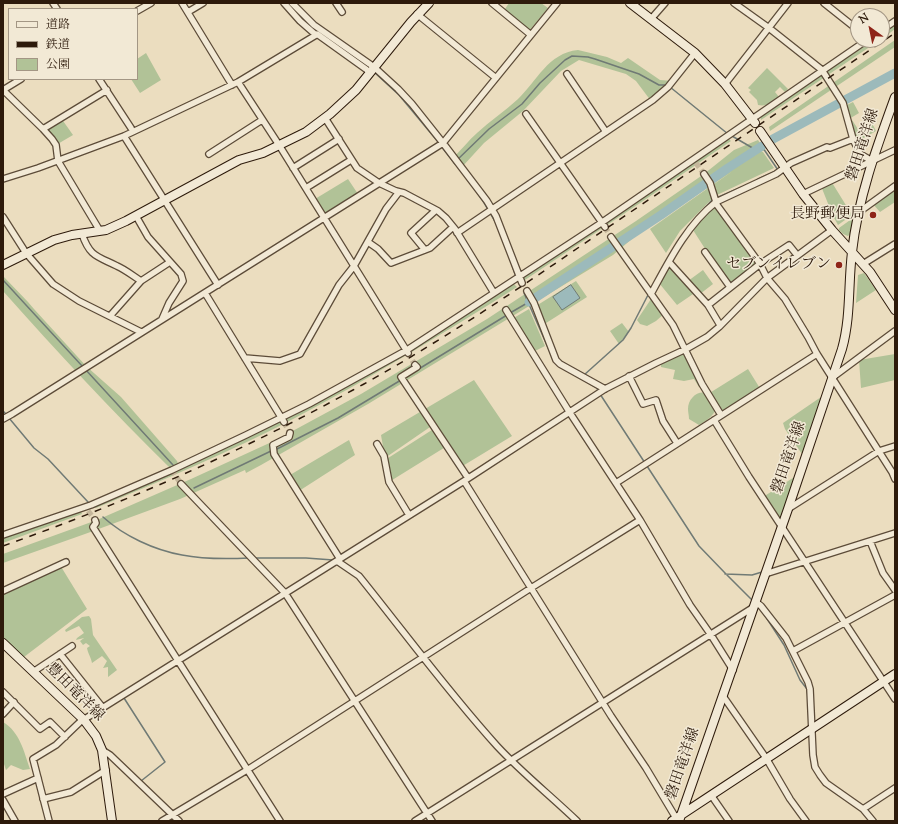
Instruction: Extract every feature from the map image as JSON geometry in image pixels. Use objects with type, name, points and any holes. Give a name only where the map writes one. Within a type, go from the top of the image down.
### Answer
[{"type":"street","points":[[138,10],[151,3]]},
{"type":"street","points":[[182,3],[235,84],[279,146],[408,352]]},
{"type":"street","points":[[188,12],[203,3]]},
{"type":"street","points":[[284,3],[300,21],[316,35],[317,34],[372,69]]},
{"type":"street","points":[[292,3],[314,25],[372,69],[412,104],[479,189],[492,209],[522,283]]},
{"type":"street","points":[[336,3],[342,12]]},
{"type":"street","points":[[3,265],[54,240],[106,230],[136,216],[239,160],[263,153],[306,132],[325,118],[356,90],[417,14],[429,3]]},
{"type":"street","points":[[492,3],[531,35]]},
{"type":"street","points":[[3,419],[443,143],[557,3]]},
{"type":"street","points":[[630,3],[695,54],[725,84],[753,121]]},
{"type":"street","points":[[651,19],[665,3]]},
{"type":"street","points":[[734,3],[769,28],[822,70],[843,103],[852,139],[860,154],[872,161]]},
{"type":"street","points":[[725,84],[788,3]]},
{"type":"street","points":[[824,3],[850,24]]},
{"type":"street","points":[[417,14],[496,78]]},
{"type":"street","points":[[3,179],[58,161],[124,136],[235,84],[316,35]]},
{"type":"street","points":[[3,535],[87,509],[283,419],[408,352],[520,276],[603,225],[855,48]]},
{"type":"street","points":[[457,233],[653,100],[668,87],[695,54]]},
{"type":"street","points":[[567,74],[606,132]]},
{"type":"street","points":[[19,80],[3,90],[43,129],[56,145],[58,161],[100,231]]},
{"type":"street","points":[[100,80],[131,128]]},
{"type":"street","points":[[43,129],[106,90]]},
{"type":"street","name":"磐田竜洋線","points":[[677,819],[723,696],[846,336],[852,252],[866,180],[895,97]]},
{"type":"street","points":[[526,114],[603,225]]},
{"type":"street","points":[[325,118],[357,168],[379,183],[404,193],[436,210],[446,218],[494,293]]},
{"type":"street","points":[[209,154],[262,120]]},
{"type":"street","points":[[760,131],[803,194],[832,230],[870,272],[895,310]]},
{"type":"street","points":[[124,136],[218,285]]},
{"type":"street","points":[[293,168],[339,139]]},
{"type":"street","points":[[651,294],[683,238],[708,208],[716,202],[776,174],[791,163],[827,147],[830,148],[852,139]]},
{"type":"street","points":[[803,194],[895,150]]},
{"type":"street","points":[[306,188],[351,160]]},
{"type":"street","points":[[704,174],[710,183],[717,205],[760,264],[767,278],[785,298],[808,337],[816,354],[879,451],[895,479]]},
{"type":"street","points":[[860,212],[895,186]]},
{"type":"street","points":[[245,358],[280,361],[300,354],[339,285],[354,266],[386,209],[399,192]]},
{"type":"street","points":[[425,250],[411,233],[436,210]]},
{"type":"street","points":[[3,216],[26,253],[53,284],[79,301],[141,332]]},
{"type":"street","points":[[136,216],[148,237],[181,274],[183,281],[169,303],[162,319]]},
{"type":"street","points":[[368,242],[378,249],[392,263],[430,248],[453,227]]},
{"type":"street","points":[[49,821],[33,759],[56,745],[72,728],[570,413],[605,389],[707,337],[767,278],[832,230]]},
{"type":"street","points":[[82,234],[86,246],[96,256],[118,266],[141,281]]},
{"type":"street","points":[[611,237],[673,325],[702,384],[721,415]]},
{"type":"street","points":[[863,264],[895,244]]},
{"type":"street","points":[[708,305],[760,264],[789,245],[798,255]]},
{"type":"street","points":[[705,252],[730,287]]},
{"type":"street","points":[[110,316],[141,281],[170,262]]},
{"type":"street","points":[[669,262],[708,305],[720,325]]},
{"type":"street","points":[[527,291],[534,302],[556,360],[560,364],[605,389]]},
{"type":"street","points":[[205,293],[283,419]]},
{"type":"street","points":[[506,310],[570,413],[640,520],[690,605],[711,635],[732,670]]},
{"type":"street","points":[[832,377],[895,331]]},
{"type":"street","points":[[616,483],[816,354]]},
{"type":"street","points":[[416,365],[417,367],[401,377],[466,479],[531,588],[677,819],[766,758],[895,674]]},
{"type":"street","points":[[629,376],[644,404],[656,400],[663,421],[678,443]]},
{"type":"street","points":[[714,420],[895,699]]},
{"type":"street","points":[[290,432],[289,437],[273,445],[274,454],[338,560],[359,576],[472,718],[510,760],[577,821]]},
{"type":"street","points":[[377,444],[384,456],[389,482],[409,515]]},
{"type":"street","points":[[788,509],[879,451],[895,446]]},
{"type":"street","points":[[181,484],[286,593],[432,821]]},
{"type":"street","points":[[94,520],[96,523],[93,527],[280,821]]},
{"type":"street","points":[[162,821],[247,770],[423,656],[640,520]]},
{"type":"street","points":[[765,574],[895,533]]},
{"type":"street","points":[[870,541],[883,573],[895,590]]},
{"type":"street","points":[[3,591],[66,562]]},
{"type":"street","points":[[793,651],[895,595]]},
{"type":"street","points":[[415,821],[711,635],[755,604],[761,606],[776,624],[793,651],[808,682],[815,767],[826,783],[863,809],[873,821]]},
{"type":"street","points":[[33,672],[72,646]]},
{"type":"street","name":"豊田竜洋線","points":[[4,647],[84,720],[96,736],[102,750],[106,770],[112,821]]},
{"type":"street","points":[[60,654],[103,708]]},
{"type":"street","points":[[3,692],[40,729],[50,722],[64,737]]},
{"type":"street","points":[[723,696],[766,758],[790,799],[806,821]]},
{"type":"street","points":[[3,714],[14,702]]},
{"type":"street","points":[[102,750],[110,755],[179,821]]},
{"type":"street","points":[[43,799],[71,792],[106,770]]},
{"type":"street","points":[[3,794],[38,778]]},
{"type":"street","points":[[863,809],[895,788]]},
{"type":"street","points":[[711,795],[729,821]]},
{"type":"street","points":[[3,800],[15,821]]},
{"type":"green space","points":[[509,3],[541,3],[548,8],[529,31],[503,12]]},
{"type":"green space","points":[[895,21],[895,29],[890,33],[890,24]]},
{"type":"green space","points":[[895,40],[895,47],[770,131],[769,127],[883,48],[890,48],[890,43]]},
{"type":"green space","points":[[856,48],[868,48],[761,120],[760,115]]},
{"type":"green space","points":[[578,50],[607,57],[621,63],[628,58],[660,80],[673,81],[651,101],[636,81],[626,74],[579,60],[561,71],[523,111],[484,143],[462,167],[454,157],[471,139],[518,99],[551,62],[568,52]]},
{"type":"green space","points":[[146,53],[161,80],[140,93],[132,80],[138,80],[138,58]]},
{"type":"green space","points":[[767,68],[788,89],[785,92],[780,87],[775,92],[779,97],[767,105],[758,105],[757,100],[749,92],[751,90],[748,88]]},
{"type":"green space","points":[[853,102],[859,113],[849,119],[845,106]]},
{"type":"green space","points":[[61,118],[73,135],[56,145],[43,129]]},
{"type":"green space","points":[[852,120],[858,129],[872,123],[876,131],[857,142],[854,138],[850,121]]},
{"type":"green space","points":[[728,138],[731,141],[522,282],[520,276]]},
{"type":"green space","points":[[758,140],[765,150],[761,152],[763,152],[774,168],[717,195],[714,184],[733,171],[640,232],[613,255],[368,404],[261,465],[246,473],[245,470],[180,499],[3,563],[3,554],[97,520],[191,479],[276,440],[361,394],[487,319],[636,221],[704,174],[734,150]]},
{"type":"green space","points":[[348,179],[358,194],[322,215],[315,199]]},
{"type":"green space","points":[[831,181],[852,215],[838,225],[821,186]]},
{"type":"green space","points":[[711,186],[714,197],[680,231],[666,253],[650,229]]},
{"type":"green space","points":[[895,187],[895,202],[880,212],[872,203]]},
{"type":"green space","points":[[714,203],[759,262],[729,286],[693,230],[708,208]]},
{"type":"green space","points":[[853,218],[851,232],[848,236],[843,234],[839,228]]},
{"type":"green space","points":[[670,263],[696,292],[677,305],[659,283]]},
{"type":"green space","points":[[703,270],[713,284],[700,294],[688,281]]},
{"type":"green space","points":[[864,273],[876,290],[856,303],[858,275]]},
{"type":"green space","points":[[3,276],[86,366],[121,397],[177,461],[179,466],[213,451],[406,351],[512,282],[517,287],[407,355],[295,418],[221,454],[96,508],[92,505],[171,469],[86,382],[3,291]]},
{"type":"green space","points":[[576,281],[587,297],[543,325],[536,306]]},
{"type":"green space","points":[[651,299],[661,307],[665,313],[656,321],[647,326],[640,324],[637,320]]},
{"type":"green space","points":[[529,309],[545,346],[533,352],[512,319]]},
{"type":"green space","points":[[622,323],[629,332],[619,344],[610,331]]},
{"type":"green space","points":[[683,354],[691,360],[702,384],[699,387],[694,379],[684,381],[673,379],[675,370],[661,367],[661,363]]},
{"type":"green space","points":[[895,354],[895,380],[861,388],[859,360]]},
{"type":"green space","points":[[748,369],[761,390],[721,415],[716,408],[712,416],[699,425],[689,419],[688,405],[692,398],[701,393],[708,394]]},
{"type":"green space","points":[[474,380],[512,436],[461,467],[447,446],[389,482],[385,460],[435,428],[433,425],[385,458],[381,435]]},
{"type":"green space","points":[[821,397],[802,454],[785,429],[783,423]]},
{"type":"green space","points":[[349,440],[355,455],[299,491],[290,475]]},
{"type":"green space","points":[[796,476],[781,521],[763,497]]},
{"type":"green space","points":[[80,510],[82,514],[3,543],[3,535]]},
{"type":"green space","points":[[60,565],[87,609],[20,660],[3,643],[3,593]]},
{"type":"green space","points":[[89,616],[91,619],[93,635],[117,670],[108,677],[108,667],[103,668],[107,661],[102,656],[92,663],[87,648],[90,646],[86,643],[83,645],[80,641],[84,638],[76,640],[84,633],[79,626],[66,632],[65,630],[82,617]]},
{"type":"green space","points":[[3,722],[14,731],[21,743],[30,769],[23,770],[11,765],[6,770],[3,761]]},
{"type":"water","points":[[571,285],[580,298],[562,310],[553,297]]},
{"type":"waterway","points":[[291,7],[318,32]]},
{"type":"waterway","points":[[336,44],[351,54]]},
{"type":"waterway","points":[[454,163],[489,129],[522,104],[540,83],[565,60],[572,56],[595,59],[639,74],[659,85],[667,85]]},
{"type":"waterway","points":[[357,58],[368,67]]},
{"type":"waterway","points":[[374,72],[399,95],[439,143]]},
{"type":"waterway","points":[[773,139],[895,73]]},
{"type":"waterway","points":[[670,87],[728,134]]},
{"type":"waterway","points":[[732,136],[756,150],[763,148],[778,170],[758,179]]},
{"type":"waterway","points":[[441,146],[455,164]]},
{"type":"waterway","points":[[529,302],[762,146]]},
{"type":"waterway","points":[[471,184],[496,223]]},
{"type":"waterway","points":[[716,198],[742,187]]},
{"type":"waterway","points":[[705,208],[713,199]]},
{"type":"waterway","points":[[677,243],[682,236]]},
{"type":"waterway","points":[[509,256],[516,277]]},
{"type":"waterway","points":[[3,280],[83,367]]},
{"type":"waterway","points":[[524,293],[553,359]]},
{"type":"waterway","points":[[584,375],[623,340],[649,293]]},
{"type":"waterway","points":[[510,313],[529,302]]},
{"type":"waterway","points":[[404,378],[507,315]]},
{"type":"waterway","points":[[85,369],[173,465]]},
{"type":"waterway","points":[[573,374],[597,388],[598,391]]},
{"type":"waterway","points":[[275,450],[338,418],[401,380]]},
{"type":"waterway","points":[[600,394],[645,463]]},
{"type":"waterway","points":[[3,411],[7,415]]},
{"type":"waterway","points":[[9,418],[34,448],[48,459],[88,502]]},
{"type":"waterway","points":[[194,488],[271,451]]},
{"type":"waterway","points":[[647,466],[699,546],[751,599]]},
{"type":"waterway","points":[[103,517],[130,536],[150,546],[171,553],[207,558],[249,558]]},
{"type":"waterway","points":[[255,558],[306,558],[333,560]]},
{"type":"waterway","points":[[725,574],[752,575],[762,572]]},
{"type":"waterway","points":[[762,611],[784,645],[800,680],[807,689],[808,697]]},
{"type":"waterway","points":[[398,621],[425,655]]},
{"type":"waterway","points":[[427,658],[471,712]]},
{"type":"waterway","points":[[124,698],[165,762],[141,781]]},
{"type":"waterway","points":[[530,774],[581,821]]},
{"type":"waterway","points":[[826,786],[838,795]]},
{"type":"tunnel","points":[[696,163],[704,174]]},
{"type":"tunnel","points":[[605,227],[611,237]]},
{"type":"tunnel","points":[[408,353],[415,365]]},
{"type":"tunnel","points":[[284,422],[290,433]]},
{"type":"tunnel","points":[[172,470],[181,484]]},
{"type":"tunnel","points":[[88,511],[95,520]]},
{"type":"railway","points":[[3,546],[93,512],[181,475],[311,413],[386,372],[513,292],[895,33]]},
{"type":"place","name":"長野郵便局","points":[[873,215]]},
{"type":"place","name":"セブンイレブン","points":[[839,265]]}]
